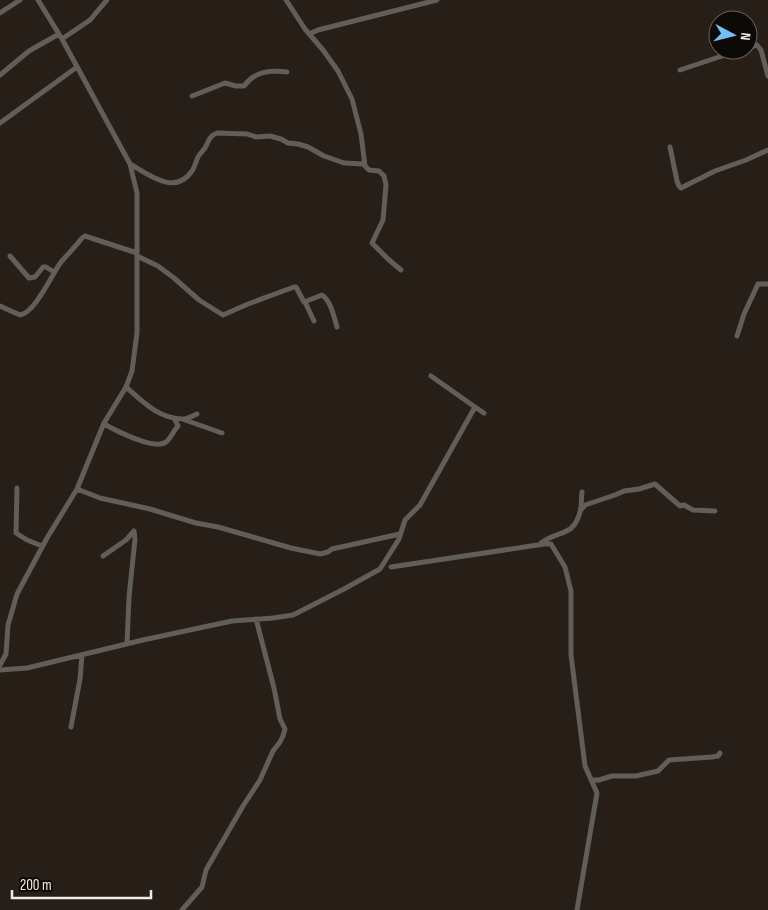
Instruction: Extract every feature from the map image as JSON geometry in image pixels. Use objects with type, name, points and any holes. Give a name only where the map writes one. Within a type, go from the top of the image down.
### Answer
[{"type":"street","points":[[0,13],[20,0]]},
{"type":"street","points":[[0,665],[6,654],[8,625],[17,594],[42,546],[77,490],[104,424],[126,387],[132,371],[137,333],[137,193],[130,164],[60,36],[38,0]]},
{"type":"street","points":[[0,75],[29,51],[90,20],[107,0]]},
{"type":"street","points":[[286,0],[309,34],[338,71],[352,99],[361,134],[364,166],[369,170],[379,171],[384,176],[386,185],[383,220],[372,243],[401,270]]},
{"type":"street","points":[[309,34],[437,0]]},
{"type":"street","points":[[758,47],[761,50],[768,76]]},
{"type":"street","points":[[680,70],[710,60]]},
{"type":"street","points":[[0,123],[77,67]]},
{"type":"street","points":[[192,96],[224,83],[244,86],[256,74],[277,71],[288,72]]},
{"type":"street","points":[[130,164],[158,180],[171,184],[183,181],[193,171],[209,139],[217,133],[247,134],[256,137],[270,136],[288,143],[308,147],[324,156],[344,163],[364,164]]},
{"type":"street","points":[[670,147],[681,188],[715,171],[768,150]]},
{"type":"street","points":[[0,306],[20,315],[27,313],[69,252],[85,236],[137,254],[158,266],[199,300],[223,315],[291,287],[296,287],[314,321]]},
{"type":"street","points":[[10,256],[29,278],[35,276],[43,267],[54,272]]},
{"type":"street","points":[[736,336],[758,284],[768,284]]},
{"type":"street","points":[[305,302],[322,295],[324,296],[328,300],[337,327]]},
{"type":"street","points":[[431,376],[484,413]]},
{"type":"street","points":[[126,387],[152,410],[222,433]]},
{"type":"street","points":[[0,670],[27,668],[232,621],[293,615],[344,589],[380,569],[399,539],[405,520],[420,505],[475,407]]},
{"type":"street","points":[[184,420],[197,414]]},
{"type":"street","points":[[104,424],[130,437],[154,444],[164,444],[178,426],[174,418]]},
{"type":"street","points":[[544,544],[541,542],[547,538],[570,530],[575,525],[585,505],[624,491],[655,484],[680,506],[684,505],[693,510],[715,511]]},
{"type":"street","points":[[17,488],[16,533],[42,546]]},
{"type":"street","points":[[77,490],[100,498],[150,509],[312,553],[320,554],[332,549],[400,534]]},
{"type":"street","points":[[581,510],[582,492]]},
{"type":"street","points":[[102,556],[126,540],[134,531],[127,644]]},
{"type":"street","points":[[390,567],[544,544],[551,544],[565,567],[571,591],[571,655],[585,766],[597,793],[577,910]]},
{"type":"street","points":[[182,910],[202,887],[206,870],[260,780],[273,751],[283,736],[284,729],[256,619]]},
{"type":"street","points":[[71,727],[80,679],[82,655]]},
{"type":"street","points":[[591,780],[612,776],[636,776],[658,771],[668,760],[712,757],[718,756],[720,752]]}]
